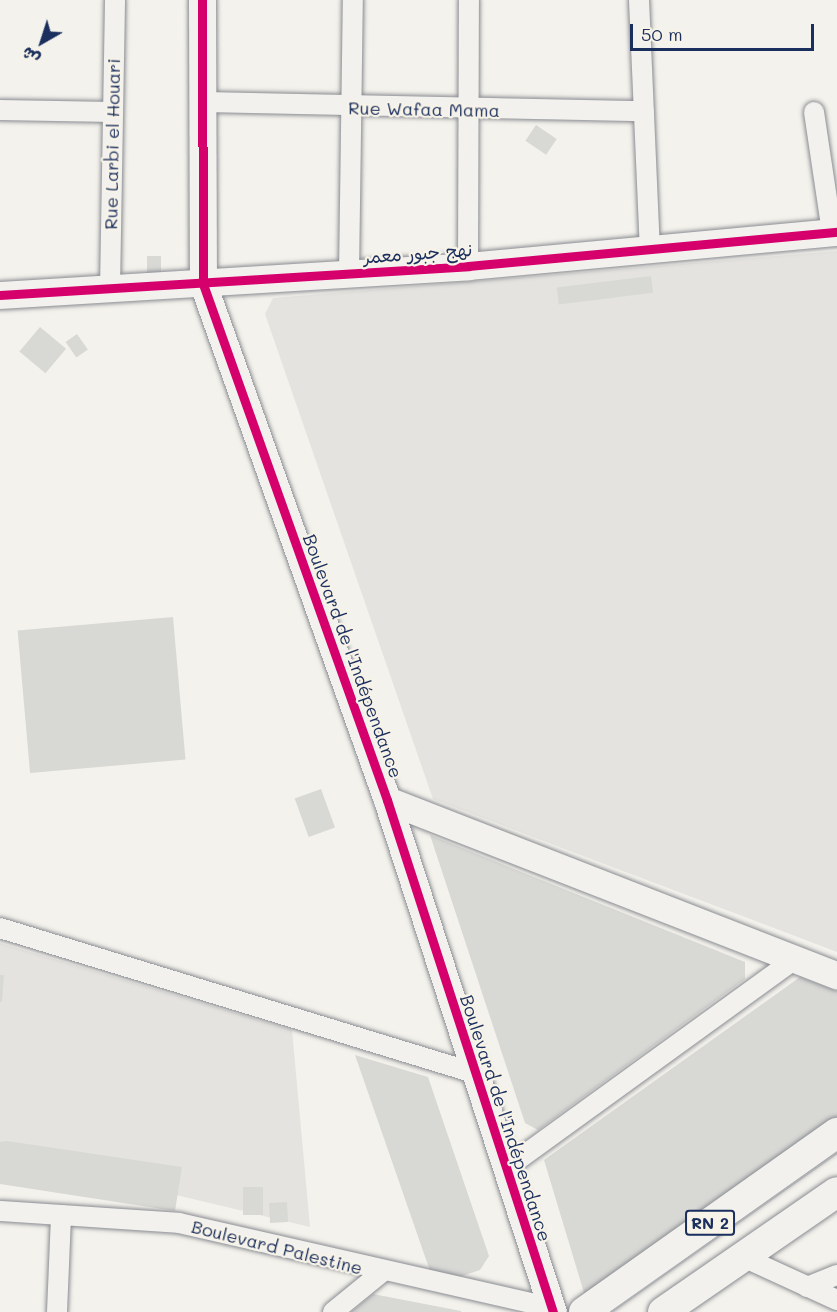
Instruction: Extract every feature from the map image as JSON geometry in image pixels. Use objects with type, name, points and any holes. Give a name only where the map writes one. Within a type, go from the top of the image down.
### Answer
[{"type":"main road","name":"RN 2","points":[[584,1312],[837,1133]]},
{"type":"main road","name":"RN 2","points":[[663,1312],[837,1192]]},
{"type":"street","name":"Rue Larbi el Houari","points":[[110,288],[115,0]]},
{"type":"street","name":"Boulevard de l'Indépendance","points":[[202,0],[203,284],[387,800],[551,1310]]},
{"type":"street","points":[[349,274],[353,0]]},
{"type":"street","points":[[468,266],[466,110],[469,0]]},
{"type":"street","points":[[639,0],[650,249]]},
{"type":"street","name":"Rue Wafaa Mama","points":[[204,102],[350,108],[644,111]]},
{"type":"street","points":[[0,110],[113,112]]},
{"type":"street","points":[[814,112],[834,232]]},
{"type":"street","name":"نهج جبور معمر","points":[[0,295],[468,266],[834,232]]},
{"type":"street","points":[[387,800],[837,975]]},
{"type":"street","points":[[0,928],[474,1073]]},
{"type":"street","points":[[505,1169],[795,959]]},
{"type":"street","name":"Boulevard Palestine","points":[[0,1212],[179,1223],[551,1310]]},
{"type":"street","points":[[57,1312],[61,1215]]},
{"type":"street","points":[[743,1257],[837,1300]]},
{"type":"street","points":[[333,1312],[382,1272]]},
{"type":"street","points":[[807,1287],[837,1275]]},
{"type":"shaded area","points":[[837,251],[837,952],[433,799],[265,314],[273,298]]},
{"type":"shaded area","points":[[0,943],[292,1030],[310,1227],[176,1195],[0,1182]]},
{"type":"building","points":[[536,125],[557,139],[546,155],[525,141]]},
{"type":"building","points":[[147,256],[161,256],[161,278],[147,278]]},
{"type":"building","points":[[651,276],[653,293],[559,304],[557,288]]},
{"type":"building","points":[[40,327],[66,349],[45,373],[19,352]]},
{"type":"building","points":[[77,334],[88,350],[76,358],[66,342]]},
{"type":"building","points":[[173,617],[185,759],[30,773],[18,631]]},
{"type":"building","points":[[321,789],[335,828],[309,837],[295,799]]},
{"type":"building","points":[[430,835],[745,962],[745,979],[538,1130],[525,1123]]},
{"type":"building","points":[[0,975],[4,975],[2,1002],[0,1002]]},
{"type":"building","points":[[800,977],[837,991],[837,1118],[585,1296],[544,1160]]},
{"type":"building","points":[[355,1055],[428,1077],[489,1256],[480,1270],[456,1278],[430,1271]]},
{"type":"building","points":[[7,1141],[182,1167],[175,1211],[0,1184],[0,1142]]},
{"type":"building","points":[[243,1187],[263,1187],[263,1215],[243,1215]]},
{"type":"building","points":[[287,1202],[288,1222],[270,1223],[269,1203]]},
{"type":"building","points":[[373,1294],[461,1311],[461,1312],[351,1312]]},
{"type":"tram line","points":[[611,1312],[837,1153]]},
{"type":"cycle path","points":[[202,0],[203,284],[387,800],[553,1312]]},
{"type":"cycle path","points":[[0,295],[468,266],[837,232]]}]
